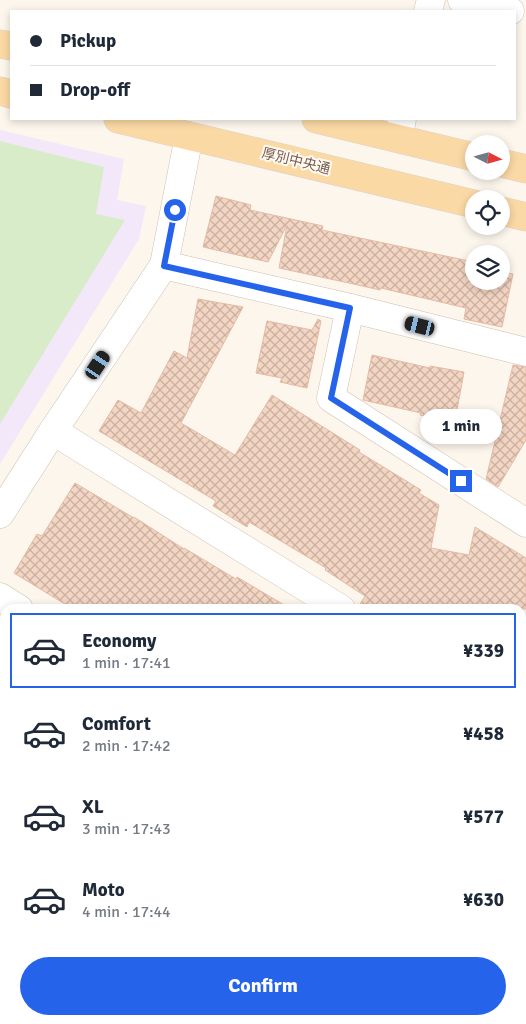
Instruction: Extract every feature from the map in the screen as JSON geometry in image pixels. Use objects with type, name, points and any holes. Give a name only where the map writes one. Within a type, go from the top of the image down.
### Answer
[{"type":"main road","name":"厚別中央通","points":[[122,120],[465,202]]},
{"type":"main road","points":[[325,120],[400,128],[465,153]]},
{"type":"main road","points":[[510,165],[526,169]]},
{"type":"main road","points":[[510,213],[526,217]]},
{"type":"street","points":[[462,0],[506,10]]},
{"type":"street","points":[[0,514],[53,431],[164,266],[189,136]]},
{"type":"street","points":[[164,266],[350,308],[526,352]]},
{"type":"street","points":[[350,308],[331,398],[526,523]]},
{"type":"street","points":[[53,431],[333,604]]},
{"type":"street","points":[[0,597],[11,604]]},
{"type":"shaded area","points":[[0,130],[124,159],[117,200],[146,206],[139,239],[0,464]]},
{"type":"green space","points":[[0,141],[104,167],[96,214],[125,220],[0,424]]},
{"type":"building","points":[[216,196],[251,205],[250,210],[323,226],[322,230],[465,260],[465,290],[510,290],[502,327],[464,319],[466,308],[381,288],[380,290],[279,268],[287,225],[268,262],[203,247]]},
{"type":"building","points":[[510,274],[513,274],[510,288]]},
{"type":"building","points":[[198,299],[243,307],[181,423],[235,455],[272,395],[421,490],[419,493],[439,505],[431,548],[469,555],[475,527],[526,558],[526,604],[360,604],[365,596],[325,570],[326,568],[249,522],[247,527],[213,506],[216,501],[99,431],[118,400],[141,413],[174,351],[187,358]]},
{"type":"building","points":[[318,319],[321,321],[307,388],[280,382],[282,378],[256,373],[267,321],[312,330]]},
{"type":"building","points":[[372,355],[430,368],[430,366],[464,372],[455,421],[420,415],[421,413],[363,400]]},
{"type":"building","points":[[513,365],[526,367],[526,440],[498,487],[486,479]]},
{"type":"building","points":[[75,483],[184,549],[283,604],[65,604],[14,573],[37,534],[42,536]]},
{"type":"route","points":[[175,210],[164,266],[350,308],[331,398],[461,481]]}]
